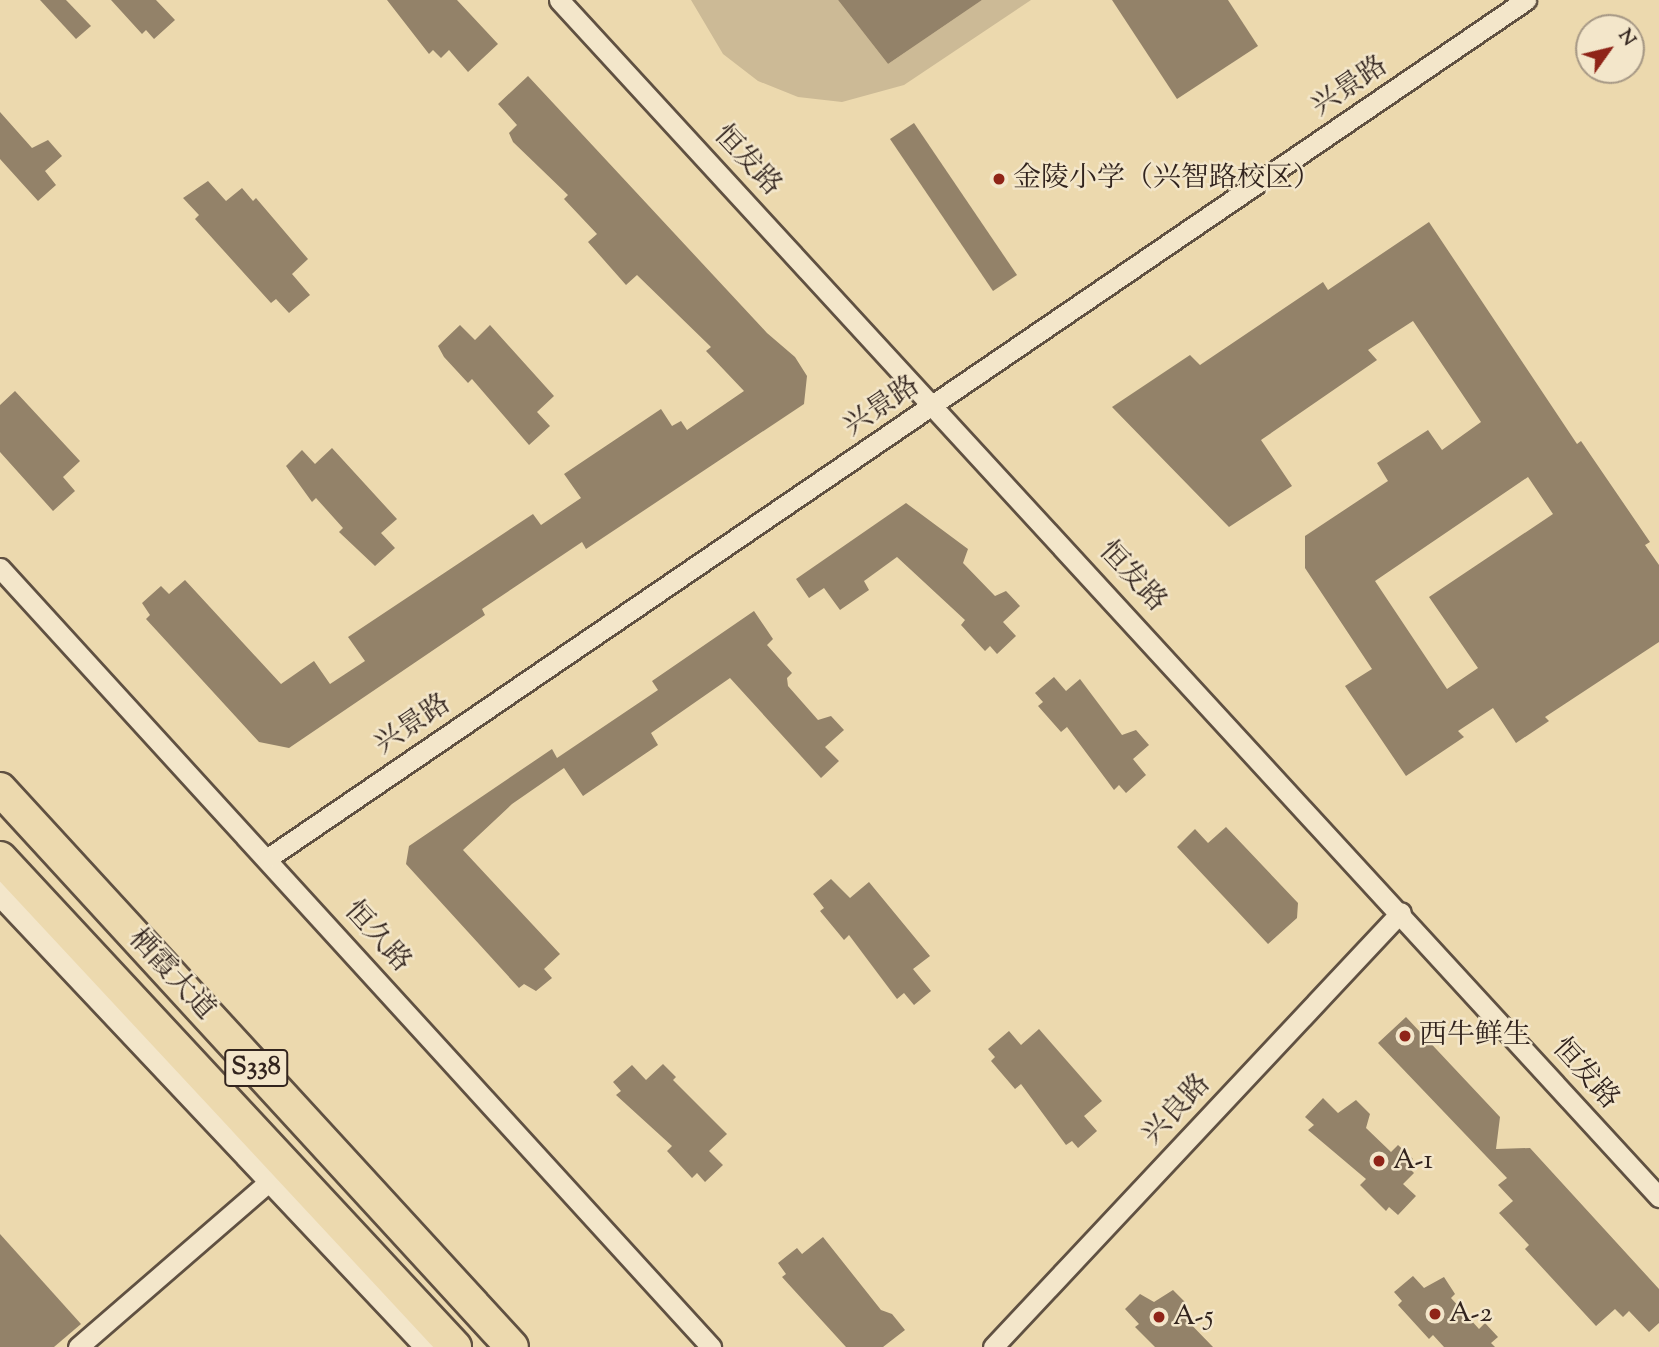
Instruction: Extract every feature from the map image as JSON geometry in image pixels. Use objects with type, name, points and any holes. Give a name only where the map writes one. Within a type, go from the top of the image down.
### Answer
[{"type":"main road","name":"栖霞大道","points":[[0,789],[512,1347]]},
{"type":"main road","name":"栖霞大道","points":[[0,858],[455,1347]]},
{"type":"street","name":"恒发路","points":[[559,0],[1401,912],[1659,1197]]},
{"type":"street","name":"兴景路","points":[[268,858],[1526,0]]},
{"type":"street","name":"恒久路","points":[[0,568],[268,858],[711,1347]]},
{"type":"street","points":[[0,893],[272,1178],[428,1347]]},
{"type":"street","name":"兴良路","points":[[993,1347],[1401,912]]},
{"type":"street","points":[[78,1347],[272,1178]]},
{"type":"shaded area","points":[[691,0],[838,0],[888,64],[982,0],[1031,0],[904,85],[842,102],[798,97],[758,81],[723,54]]},
{"type":"building","points":[[40,0],[66,0],[91,26],[76,39]]},
{"type":"building","points":[[111,0],[156,0],[175,20],[154,39],[146,30],[142,34]]},
{"type":"building","points":[[387,0],[457,0],[498,44],[468,72],[449,50],[441,58],[433,50],[429,54]]},
{"type":"building","points":[[838,0],[982,0],[888,64]]},
{"type":"building","points":[[1112,0],[1228,0],[1258,46],[1177,99]]},
{"type":"building","points":[[528,76],[767,333],[795,357],[807,376],[804,404],[586,549],[582,542],[482,609],[485,615],[289,748],[259,742],[146,619],[150,615],[142,603],[161,586],[169,594],[185,580],[281,684],[314,661],[330,684],[365,661],[348,637],[533,514],[541,525],[581,498],[564,474],[661,409],[672,426],[681,421],[687,430],[744,391],[706,351],[711,347],[637,275],[626,285],[588,242],[597,234],[564,199],[568,195],[513,142],[509,133],[517,125],[498,104]]},
{"type":"building","points":[[0,112],[32,148],[48,140],[62,156],[45,171],[56,185],[38,201],[0,159]]},
{"type":"building","points":[[914,123],[1017,275],[993,291],[890,139]]},
{"type":"building","points":[[208,181],[226,201],[242,188],[253,201],[256,198],[308,259],[292,274],[310,295],[289,313],[276,299],[271,303],[195,219],[199,215],[183,198]]},
{"type":"building","points":[[1429,222],[1577,444],[1581,441],[1650,542],[1645,545],[1659,565],[1659,642],[1545,717],[1549,721],[1516,743],[1493,708],[1458,731],[1464,737],[1406,776],[1345,686],[1372,669],[1305,568],[1305,536],[1388,481],[1377,463],[1428,430],[1442,450],[1481,422],[1413,321],[1368,350],[1377,360],[1261,440],[1292,486],[1229,527],[1112,407],[1190,355],[1200,365],[1323,282],[1328,290]],"holes":[[[1528,477],[1553,514],[1429,597],[1478,668],[1447,689],[1375,581]]]},
{"type":"building","points":[[460,325],[475,340],[490,325],[554,396],[537,412],[550,426],[529,445],[472,379],[468,383],[444,357],[438,346]]},
{"type":"building","points":[[15,391],[80,461],[63,477],[75,491],[53,511],[0,452],[0,405]]},
{"type":"building","points":[[332,448],[397,519],[381,533],[395,548],[375,566],[339,532],[343,528],[316,498],[312,502],[286,466],[302,450],[315,464]]},
{"type":"building","points":[[906,503],[968,549],[963,563],[995,596],[1006,591],[1020,606],[1003,622],[1016,636],[997,654],[990,646],[985,651],[961,625],[965,620],[897,557],[864,581],[869,590],[840,610],[824,588],[809,598],[796,579]]},
{"type":"building","points":[[754,611],[773,639],[767,645],[792,673],[787,678],[788,686],[818,720],[831,716],[844,730],[825,747],[839,761],[821,778],[730,678],[651,733],[658,745],[583,796],[564,768],[512,804],[463,850],[560,954],[544,969],[552,978],[536,991],[524,984],[519,988],[406,864],[409,846],[552,749],[557,758],[658,690],[652,681]]},
{"type":"building","points":[[1054,677],[1066,691],[1080,679],[1122,735],[1136,730],[1149,745],[1133,759],[1146,775],[1126,793],[1119,785],[1114,790],[1067,727],[1061,732],[1038,706],[1043,702],[1035,693]]},
{"type":"building","points":[[1226,827],[1298,903],[1297,918],[1268,944],[1177,847],[1195,829],[1208,843]]},
{"type":"building","points":[[831,879],[850,898],[869,882],[930,956],[913,969],[931,991],[914,1005],[904,993],[897,999],[849,935],[844,940],[820,911],[824,908],[813,894]]},
{"type":"building","points":[[1406,1017],[1500,1117],[1496,1149],[1530,1148],[1659,1289],[1659,1323],[1649,1332],[1629,1311],[1623,1317],[1615,1309],[1596,1326],[1525,1249],[1529,1245],[1499,1213],[1513,1201],[1498,1185],[1507,1178],[1378,1043]]},
{"type":"building","points":[[1039,1029],[1102,1101],[1084,1116],[1097,1131],[1078,1148],[1072,1141],[1066,1145],[1021,1084],[1015,1089],[991,1061],[995,1057],[988,1049],[1009,1031],[1021,1045]]},
{"type":"building","points":[[663,1064],[676,1077],[673,1080],[727,1134],[709,1151],[723,1165],[705,1182],[697,1173],[692,1178],[667,1151],[672,1146],[616,1095],[621,1091],[613,1082],[632,1065],[646,1080]]},
{"type":"building","name":"A-1","points":[[1323,1098],[1338,1113],[1356,1100],[1370,1114],[1366,1128],[1391,1152],[1398,1145],[1413,1159],[1406,1165],[1414,1173],[1403,1184],[1416,1196],[1398,1215],[1389,1207],[1386,1211],[1360,1185],[1366,1179],[1308,1130],[1314,1125],[1305,1117]]},
{"type":"building","points":[[0,1234],[81,1324],[54,1347],[0,1347]]},
{"type":"building","points":[[823,1237],[881,1310],[892,1314],[905,1330],[883,1347],[846,1347],[782,1277],[786,1274],[778,1263],[797,1248],[802,1254]]},
{"type":"building","name":"A-2","points":[[1413,1276],[1424,1288],[1444,1277],[1455,1294],[1451,1298],[1479,1329],[1485,1323],[1498,1337],[1491,1343],[1495,1347],[1444,1347],[1433,1335],[1429,1339],[1398,1305],[1402,1301],[1394,1292]]},
{"type":"building","name":"A-5","points":[[1173,1290],[1186,1303],[1178,1311],[1213,1347],[1155,1347],[1135,1327],[1139,1324],[1125,1309],[1140,1294],[1154,1302]]},
{"type":"place","name":"金陵小学（兴智路校区）","points":[[999,179]]},
{"type":"place","name":"西牛鲜生","points":[[1405,1036]]},
{"type":"place","name":"A-1","points":[[1379,1161]]},
{"type":"place","name":"A-2","points":[[1435,1314]]},
{"type":"place","name":"A-5","points":[[1159,1317]]}]
